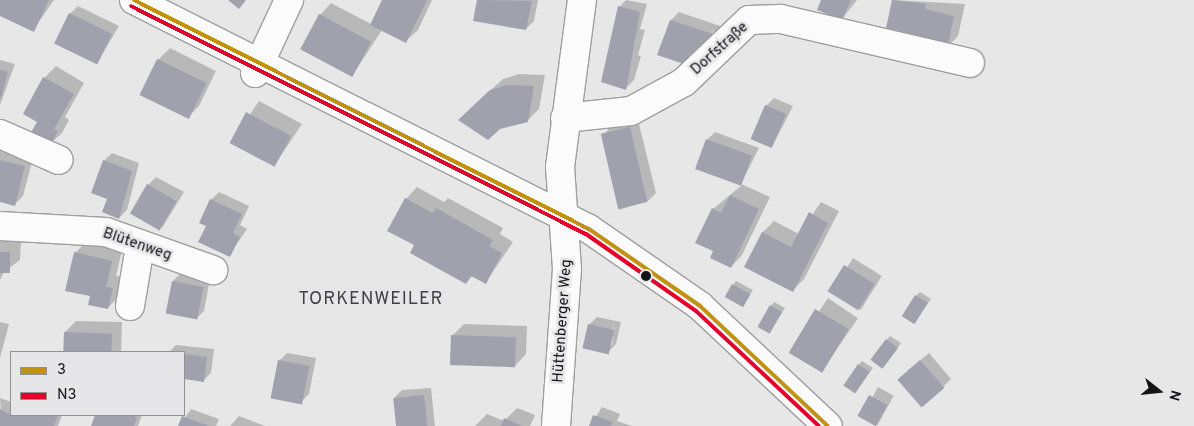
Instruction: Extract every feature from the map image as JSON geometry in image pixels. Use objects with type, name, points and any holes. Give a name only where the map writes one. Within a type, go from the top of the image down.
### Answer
[{"type":"street","points":[[134,0],[258,67],[564,216],[651,269],[700,306],[828,426]]},
{"type":"street","points":[[258,67],[289,0]]},
{"type":"street","points":[[564,216],[560,167],[582,0]]},
{"type":"street","name":"Dorfstraße","points":[[565,118],[631,110],[684,82],[749,20],[781,19],[970,63]]},
{"type":"street","points":[[0,134],[59,160]]},
{"type":"street","name":"Hüttenberger Weg","points":[[556,426],[567,270],[564,216]]},
{"type":"street","name":"Blütenweg","points":[[0,226],[106,232],[140,246],[213,270]]},
{"type":"street","points":[[130,306],[140,246]]},
{"type":"building","points":[[0,0],[49,0],[34,32],[0,16]]},
{"type":"building","points":[[228,0],[246,0],[239,9]]},
{"type":"building","points":[[382,0],[427,0],[406,43],[370,25]]},
{"type":"building","points":[[477,0],[532,1],[526,30],[473,21]]},
{"type":"building","points":[[821,0],[851,0],[842,20],[817,10]]},
{"type":"building","points":[[892,0],[926,4],[925,9],[954,16],[947,49],[910,40],[912,34],[886,28]]},
{"type":"building","points":[[618,6],[640,12],[626,90],[601,82]]},
{"type":"building","points":[[69,13],[112,34],[97,65],[54,44]]},
{"type":"building","points":[[319,14],[371,42],[352,77],[300,49]]},
{"type":"building","points":[[670,20],[713,34],[707,52],[696,48],[690,66],[657,55]]},
{"type":"building","points":[[157,59],[206,83],[189,119],[139,95]]},
{"type":"building","points":[[0,70],[8,72],[1,98],[0,98]]},
{"type":"building","points":[[43,77],[74,94],[54,129],[58,131],[50,146],[30,134],[37,122],[23,114]]},
{"type":"building","points":[[507,85],[534,86],[528,122],[500,129],[488,140],[458,120],[490,90]]},
{"type":"building","points":[[765,105],[786,114],[772,148],[751,139]]},
{"type":"building","points":[[246,112],[291,136],[275,167],[230,143]]},
{"type":"building","points":[[630,127],[647,202],[618,209],[601,134]]},
{"type":"building","points":[[706,139],[752,156],[741,186],[695,169]]},
{"type":"building","points":[[0,160],[25,166],[15,206],[0,202]]},
{"type":"building","points":[[103,160],[132,171],[119,219],[102,212],[107,199],[91,193]]},
{"type":"building","points":[[147,184],[176,201],[159,230],[130,213]]},
{"type":"building","points":[[730,195],[759,209],[731,268],[710,258],[713,251],[695,243],[712,208],[721,213]]},
{"type":"building","points":[[405,198],[433,213],[436,208],[493,240],[489,246],[502,253],[486,284],[471,276],[466,284],[410,253],[414,245],[387,231]]},
{"type":"building","points":[[210,199],[242,214],[233,233],[240,237],[230,257],[198,242],[206,226],[199,223]]},
{"type":"building","points":[[809,212],[828,223],[793,292],[744,267],[762,232],[791,247]]},
{"type":"building","points":[[0,252],[10,252],[10,273],[0,273]]},
{"type":"building","points":[[74,252],[112,261],[106,287],[113,288],[108,309],[88,305],[90,296],[65,291]]},
{"type":"building","points":[[844,265],[875,284],[858,310],[828,291]]},
{"type":"building","points":[[172,281],[203,287],[197,319],[166,313]]},
{"type":"building","points":[[732,284],[750,294],[743,307],[725,297]]},
{"type":"building","points":[[915,295],[928,303],[914,324],[902,316]]},
{"type":"building","points":[[770,305],[782,312],[770,334],[758,327]]},
{"type":"building","points":[[815,309],[848,329],[822,373],[789,353]]},
{"type":"building","points":[[588,324],[614,330],[609,354],[582,348]]},
{"type":"building","points":[[64,332],[112,334],[111,351],[63,351]]},
{"type":"building","points":[[451,335],[516,337],[515,367],[450,365]]},
{"type":"building","points":[[886,339],[898,348],[882,369],[870,360]]},
{"type":"building","points":[[185,354],[207,357],[204,382],[185,379]]},
{"type":"building","points":[[278,360],[309,366],[302,404],[271,398]]},
{"type":"building","points":[[920,360],[944,388],[922,408],[897,380]]},
{"type":"building","points":[[858,364],[870,372],[855,393],[843,386]]},
{"type":"building","points":[[424,395],[427,426],[396,426],[393,398]]},
{"type":"building","points":[[869,395],[887,405],[876,426],[857,416]]},
{"type":"building","points":[[0,409],[10,416],[58,416],[54,426],[0,426]]},
{"type":"building","points":[[593,415],[613,422],[611,426],[589,426]]},
{"type":"building","points":[[95,416],[137,417],[134,426],[91,426]]},
{"type":"building","points":[[182,416],[209,426],[178,426]]},
{"type":"building","points":[[504,418],[522,426],[501,426]]},
{"type":"transit line","name":"3","points":[[134,0],[589,229],[700,306],[828,426]]},
{"type":"transit line","name":"N3","points":[[131,6],[586,234],[696,311],[819,426]]},
{"type":"district","name":"TORKENWEILER","points":[[371,300]]}]
